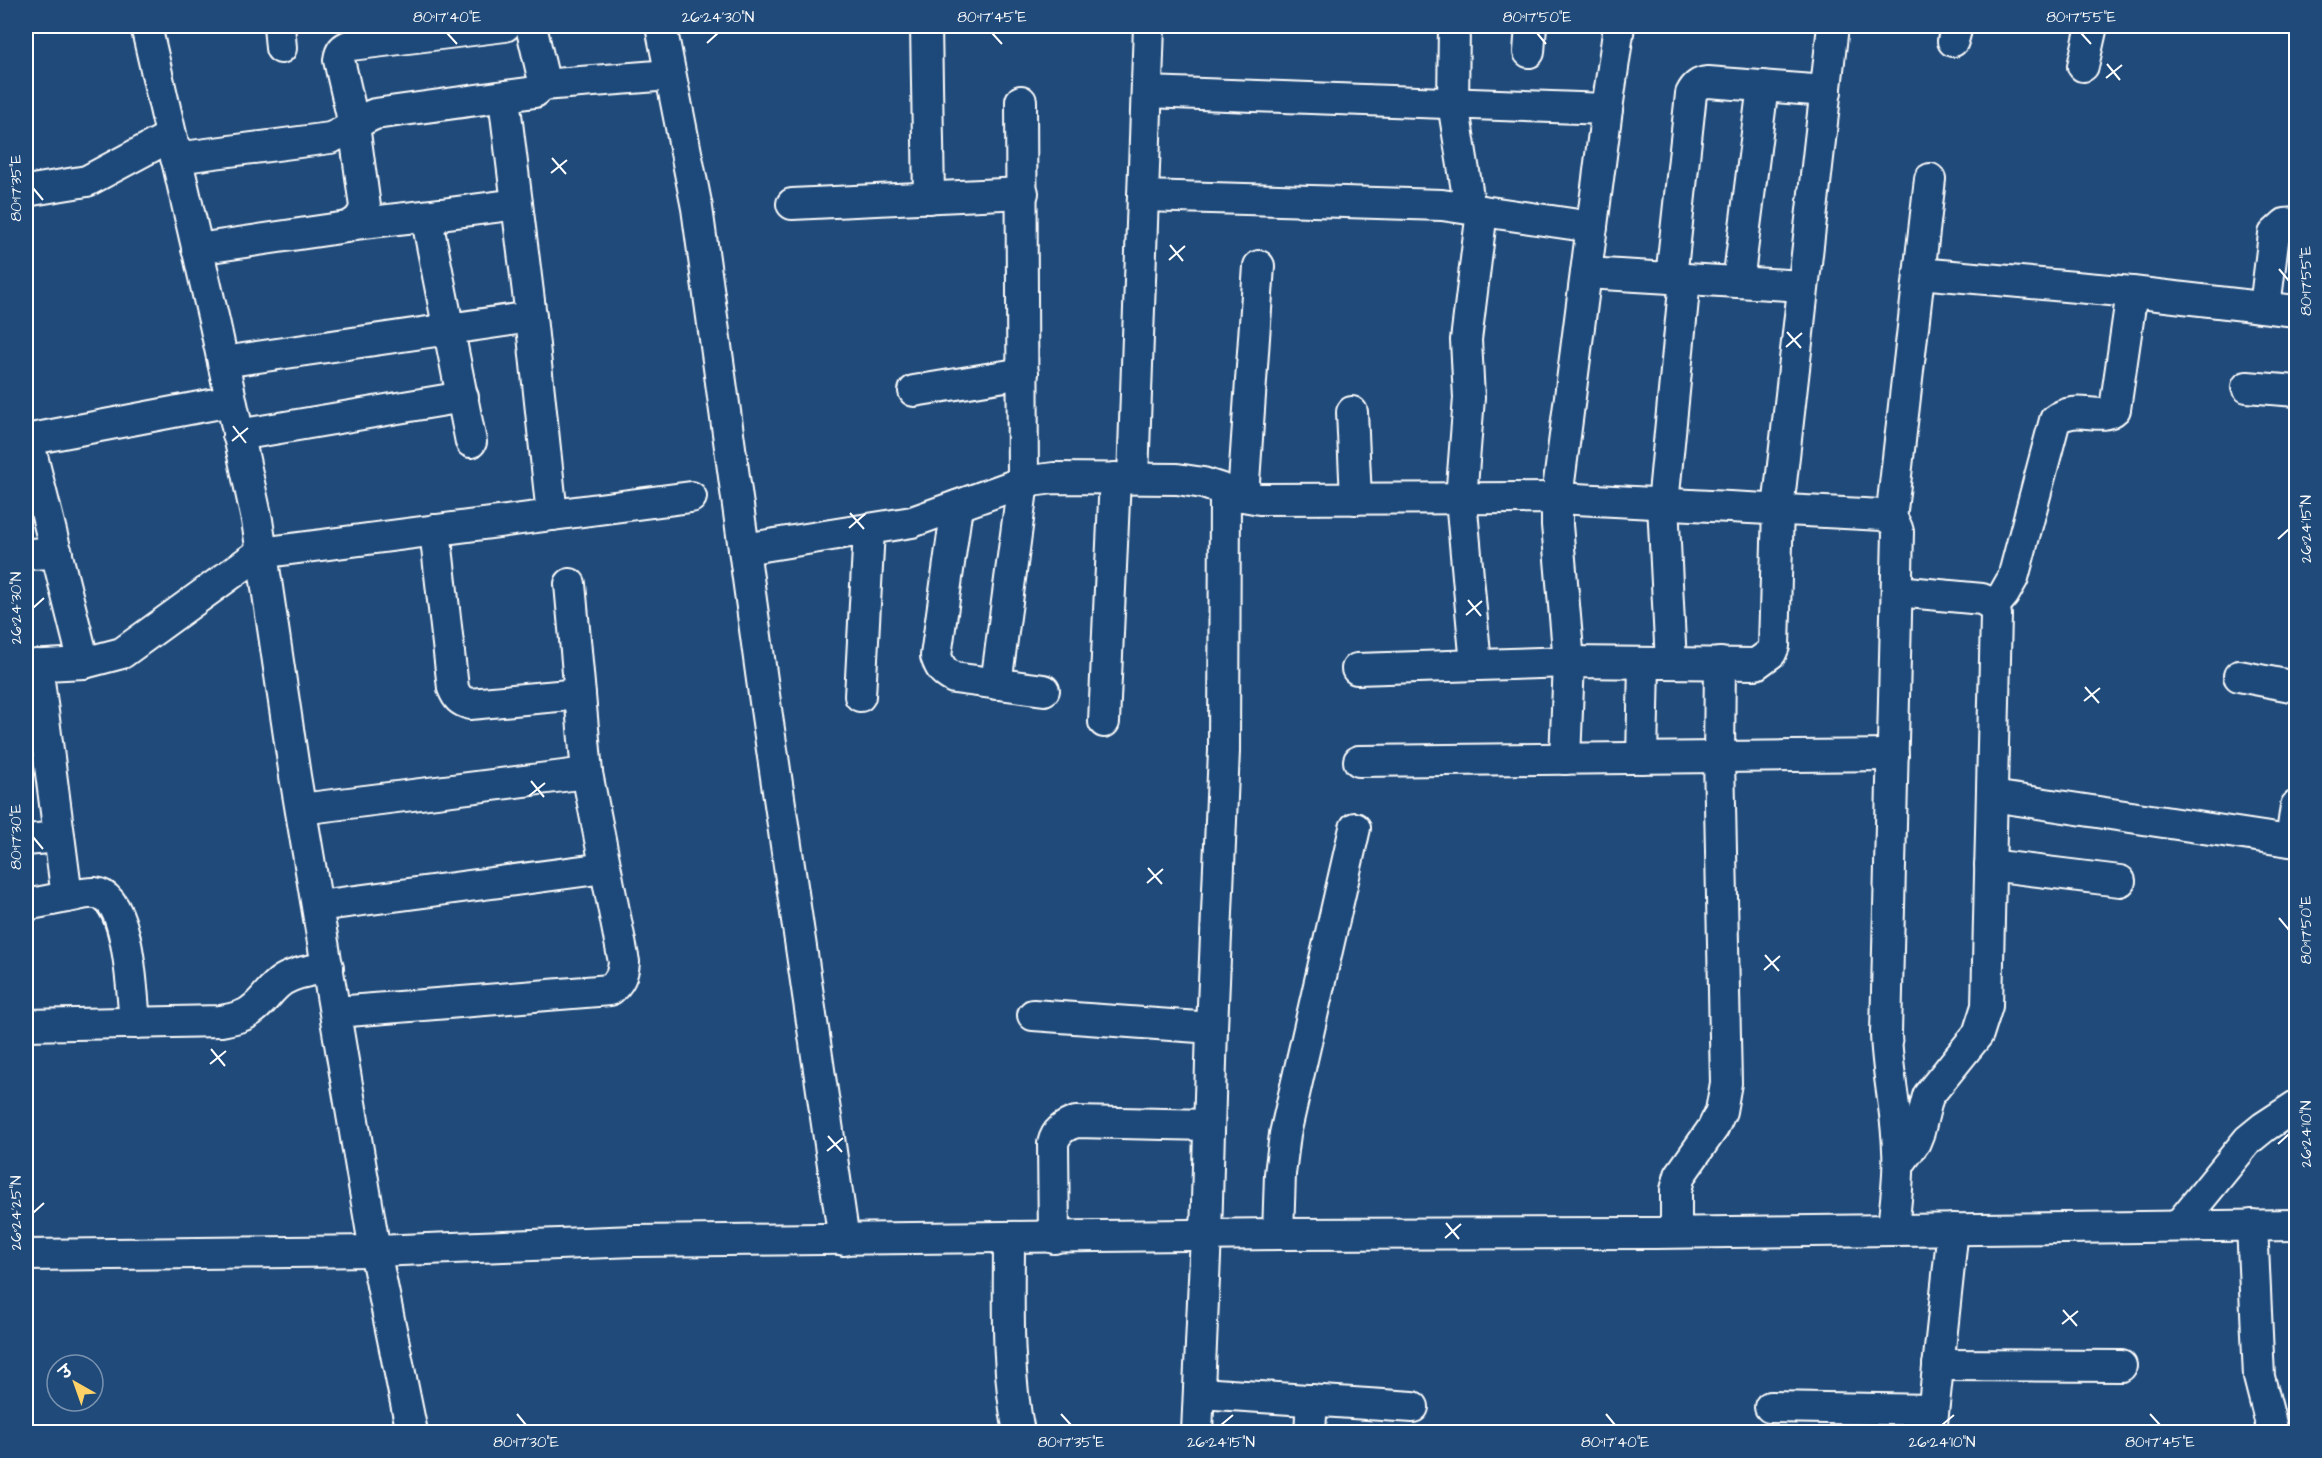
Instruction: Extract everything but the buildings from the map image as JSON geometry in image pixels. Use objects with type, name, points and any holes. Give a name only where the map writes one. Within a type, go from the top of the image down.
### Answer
[{"type":"street","points":[[146,26],[257,520],[260,553],[301,809],[375,1251],[412,1432]]},
{"type":"street","points":[[354,224],[362,216],[364,207],[354,125],[339,60],[340,53],[351,45],[505,26]]},
{"type":"street","points":[[26,191],[87,181],[174,147],[330,138],[344,133],[375,114],[536,92],[542,85],[543,77],[531,26]]},
{"type":"street","points":[[661,26],[697,208],[844,1240]]},
{"type":"street","points":[[926,26],[929,198]]},
{"type":"street","points":[[1104,722],[1124,478],[1143,196],[1149,26]]},
{"type":"street","points":[[1454,26],[1454,103],[1470,209],[1592,227]]},
{"type":"street","points":[[1565,759],[1569,662],[1557,525],[1557,498],[1607,109],[1620,26]]},
{"type":"street","points":[[1357,669],[1569,662],[1756,664],[1771,653],[1778,508],[1833,26]]},
{"type":"street","points":[[2083,66],[2092,26]]},
{"type":"street","points":[[542,85],[670,75]]},
{"type":"street","points":[[1642,758],[1657,663],[1664,504],[1691,94],[1700,83],[1708,82],[1826,92]]},
{"type":"street","points":[[1738,282],[1763,86]]},
{"type":"street","points":[[1147,92],[1607,109]]},
{"type":"street","points":[[504,98],[552,515]]},
{"type":"street","points":[[996,684],[1023,482],[1021,101]]},
{"type":"street","points":[[1891,519],[1930,179]]},
{"type":"street","points":[[792,204],[1023,193]]},
{"type":"street","points":[[1143,196],[1409,204],[1482,211]]},
{"type":"street","points":[[197,249],[347,227],[354,224],[517,204]]},
{"type":"street","points":[[1476,665],[1461,499],[1469,398],[1466,340],[1482,211]]},
{"type":"street","points":[[441,214],[431,223],[429,230],[471,442]]},
{"type":"street","points":[[2265,307],[2274,234],[2284,224],[2296,223]]},
{"type":"street","points":[[1197,1432],[1234,494],[1259,266]]},
{"type":"street","points":[[1586,273],[1803,286]]},
{"type":"street","points":[[1919,273],[2132,292],[2296,311]]},
{"type":"street","points":[[1994,606],[2013,578],[2055,420],[2071,411],[2111,413],[2115,409],[2132,292]]},
{"type":"street","points":[[223,362],[531,317]]},
{"type":"street","points":[[914,391],[1023,373]]},
{"type":"street","points":[[2247,387],[2296,391]]},
{"type":"street","points":[[238,435],[463,397]]},
{"type":"street","points":[[84,663],[27,440],[231,401]]},
{"type":"street","points":[[1352,412],[1356,499]]},
{"type":"street","points":[[744,549],[912,522],[1023,482],[1053,478],[1178,479],[1203,483],[1234,494],[1280,500],[1557,498],[1778,508],[1883,515],[1891,519],[1896,524],[1898,532],[1886,1033],[1899,1164],[1893,1230]]},
{"type":"street","points":[[67,897],[59,837],[37,757],[31,665],[84,663],[122,653],[260,553],[691,497]]},
{"type":"street","points":[[957,506],[936,656],[939,667],[954,678],[1044,690]]},
{"type":"street","points":[[435,530],[453,688],[456,697],[470,704],[580,694]]},
{"type":"street","points":[[860,696],[868,530]]},
{"type":"street","points":[[26,554],[57,553]]},
{"type":"street","points":[[336,1012],[610,990],[618,984],[623,973],[624,962],[587,773],[570,584]]},
{"type":"street","points":[[1897,591],[1982,599],[1994,606],[1996,615],[1987,1006],[1978,1034],[1928,1096],[1915,1142],[1899,1164]]},
{"type":"street","points":[[1676,1232],[1676,1190],[1680,1175],[1713,1128],[1721,1111],[1726,1083],[1719,758],[1720,663]]},
{"type":"street","points":[[2239,676],[2296,687]]},
{"type":"street","points":[[1359,761],[1893,754]]},
{"type":"street","points":[[301,809],[587,773]]},
{"type":"street","points":[[1992,796],[2294,841],[2296,806]]},
{"type":"street","points":[[1278,1234],[1280,1174],[1285,1134],[1355,828]]},
{"type":"street","points":[[26,840],[59,837]]},
{"type":"street","points":[[1990,865],[2120,880]]},
{"type":"street","points":[[318,906],[605,868]]},
{"type":"street","points":[[26,905],[95,892],[107,897],[116,908],[123,926],[135,1023]]},
{"type":"street","points":[[26,1025],[221,1021],[239,1017],[253,1010],[272,987],[284,979],[297,973],[328,967]]},
{"type":"street","points":[[1033,1015],[1212,1028]]},
{"type":"street","points":[[2178,1226],[2248,1140],[2296,1106]]},
{"type":"street","points":[[1054,1238],[1053,1144],[1054,1136],[1063,1127],[1076,1122],[1209,1125]]},
{"type":"street","points":[[2252,1225],[2259,1377],[2273,1432]]},
{"type":"street","points":[[26,1254],[375,1251],[635,1241],[2296,1225]]},
{"type":"street","points":[[1770,1407],[1932,1421],[1953,1229]]},
{"type":"street","points":[[1009,1238],[1010,1366],[1012,1401],[1019,1432]]},
{"type":"street","points":[[1938,1365],[2121,1366]]},
{"type":"street","points":[[1200,1393],[1413,1407]]},
{"type":"street","points":[[1310,1432],[1312,1400]]}]
